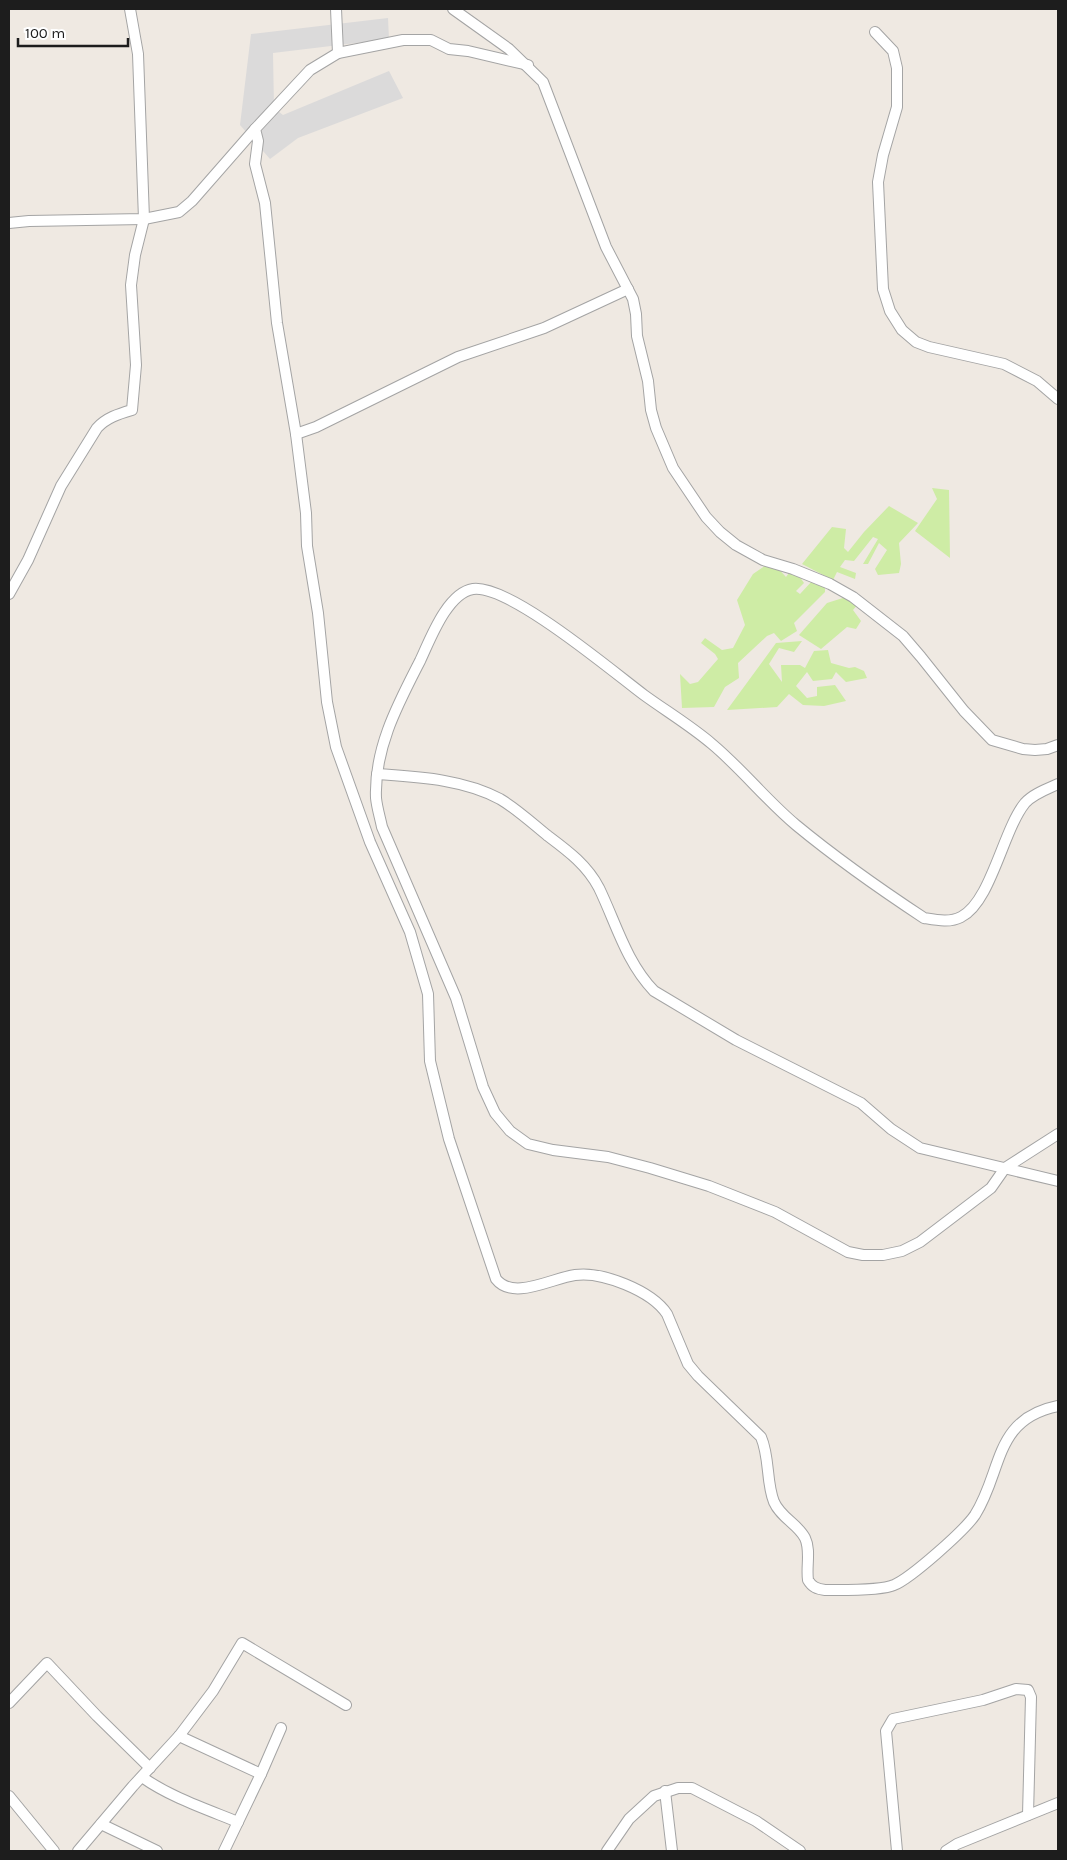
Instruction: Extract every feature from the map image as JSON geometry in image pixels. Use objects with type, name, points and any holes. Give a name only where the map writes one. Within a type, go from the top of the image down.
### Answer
[{"type":"street","points":[[9,594],[28,560],[61,486],[96,428],[111,417],[132,410],[136,365],[131,285],[135,255],[144,219],[138,54],[130,9]]},
{"type":"street","points":[[336,9],[338,53]]},
{"type":"street","points":[[453,9],[509,49],[544,82],[592,213],[606,247],[633,300],[637,336],[646,372],[651,410],[656,428],[673,468],[706,517],[736,545],[756,556],[821,580],[853,598],[903,636],[964,711],[992,740],[1017,748],[1035,750],[1047,749],[1058,745]]},
{"type":"street","points":[[875,32],[893,51],[897,68],[896,106],[878,182],[883,289],[890,311],[902,330],[916,342],[929,347],[1004,364],[1037,381],[1058,399]]},
{"type":"street","points":[[9,224],[29,221],[144,219],[179,212],[310,70],[338,53],[403,40],[431,40],[449,49],[468,51],[528,65]]},
{"type":"street","points":[[255,129],[258,141],[255,164],[265,203],[277,323],[296,434],[306,513],[307,546],[318,613],[327,702],[336,747],[370,842],[410,932],[428,994],[430,1061],[449,1139],[496,1279],[500,1285],[516,1289],[576,1274],[602,1276],[638,1291],[662,1306],[688,1364],[761,1437],[775,1503],[783,1515],[806,1539],[808,1580],[817,1589],[892,1586],[917,1570],[961,1531],[974,1516],[981,1504],[997,1460],[1017,1425],[1027,1417],[1058,1406]]},
{"type":"street","points":[[296,434],[316,427],[458,357],[544,328],[628,289]]},
{"type":"street","points":[[1058,784],[1038,793],[1025,803],[972,910],[961,917],[946,921],[924,918],[891,896],[796,824],[712,744],[564,634],[508,599],[490,590],[481,589],[471,590],[453,600],[440,619],[395,711],[383,742],[377,774],[376,800],[382,827],[456,998],[483,1087],[495,1113],[510,1131],[528,1144],[608,1158],[650,1168],[708,1186],[775,1212],[848,1252],[863,1255],[883,1255],[902,1251],[920,1242],[991,1188],[1005,1168],[1058,1134]]},
{"type":"street","points":[[377,774],[425,777],[477,789],[501,800],[577,859],[589,871],[598,887],[634,966],[643,980],[654,991],[736,1040],[862,1104],[898,1134],[920,1148],[1058,1181]]},
{"type":"street","points":[[78,1851],[179,1736],[213,1691],[242,1643],[346,1705]]},
{"type":"street","points":[[9,1702],[47,1663],[150,1768]]},
{"type":"street","points":[[897,1851],[886,1731],[893,1719],[983,1700],[1016,1690],[1028,1690],[1030,1697],[1028,1815]]},
{"type":"street","points":[[224,1851],[281,1728]]},
{"type":"street","points":[[179,1736],[261,1774]]},
{"type":"street","points":[[142,1777],[150,1783],[187,1801],[238,1822]]},
{"type":"street","points":[[607,1851],[629,1819],[654,1796],[678,1788],[692,1788],[726,1804],[764,1826],[800,1851]]},
{"type":"street","points":[[665,1791],[672,1851]]},
{"type":"street","points":[[9,1796],[54,1851]]},
{"type":"street","points":[[946,1851],[957,1844],[1058,1803]]},
{"type":"street","points":[[102,1824],[157,1851]]},
{"type":"shaded area","points":[[388,18],[389,39],[273,53],[274,108],[283,115],[389,71],[403,98],[298,138],[270,159],[240,125],[251,34]]},
{"type":"green space","points":[[932,488],[949,490],[950,558],[915,531],[937,499]]},
{"type":"green space","points":[[889,506],[918,523],[899,543],[901,564],[899,573],[878,575],[875,569],[887,550],[879,543],[868,564],[863,564],[878,539],[873,537],[854,561],[845,560],[840,567],[856,573],[855,579],[837,572],[833,580],[802,564],[832,527],[846,529],[844,548],[848,552]]},
{"type":"green space","points":[[766,565],[775,565],[786,577],[791,570],[797,573],[804,583],[796,591],[800,594],[813,580],[816,585],[825,584],[825,592],[794,623],[797,631],[781,641],[774,633],[767,636],[738,663],[739,678],[725,687],[714,707],[682,708],[680,674],[690,684],[698,682],[718,659],[715,654],[701,643],[705,638],[722,650],[733,648],[745,625],[737,600],[753,574]]},
{"type":"green space","points":[[846,597],[858,604],[853,610],[861,621],[856,629],[847,627],[821,649],[799,635],[827,603]]},
{"type":"green space","points":[[802,641],[794,652],[779,648],[769,664],[782,682],[781,665],[800,665],[805,668],[814,651],[828,650],[831,663],[849,668],[855,667],[864,671],[867,678],[846,682],[836,672],[832,679],[813,681],[807,672],[796,686],[807,698],[817,696],[817,687],[835,685],[846,701],[824,706],[803,705],[789,694],[777,707],[727,710],[776,643]]}]
